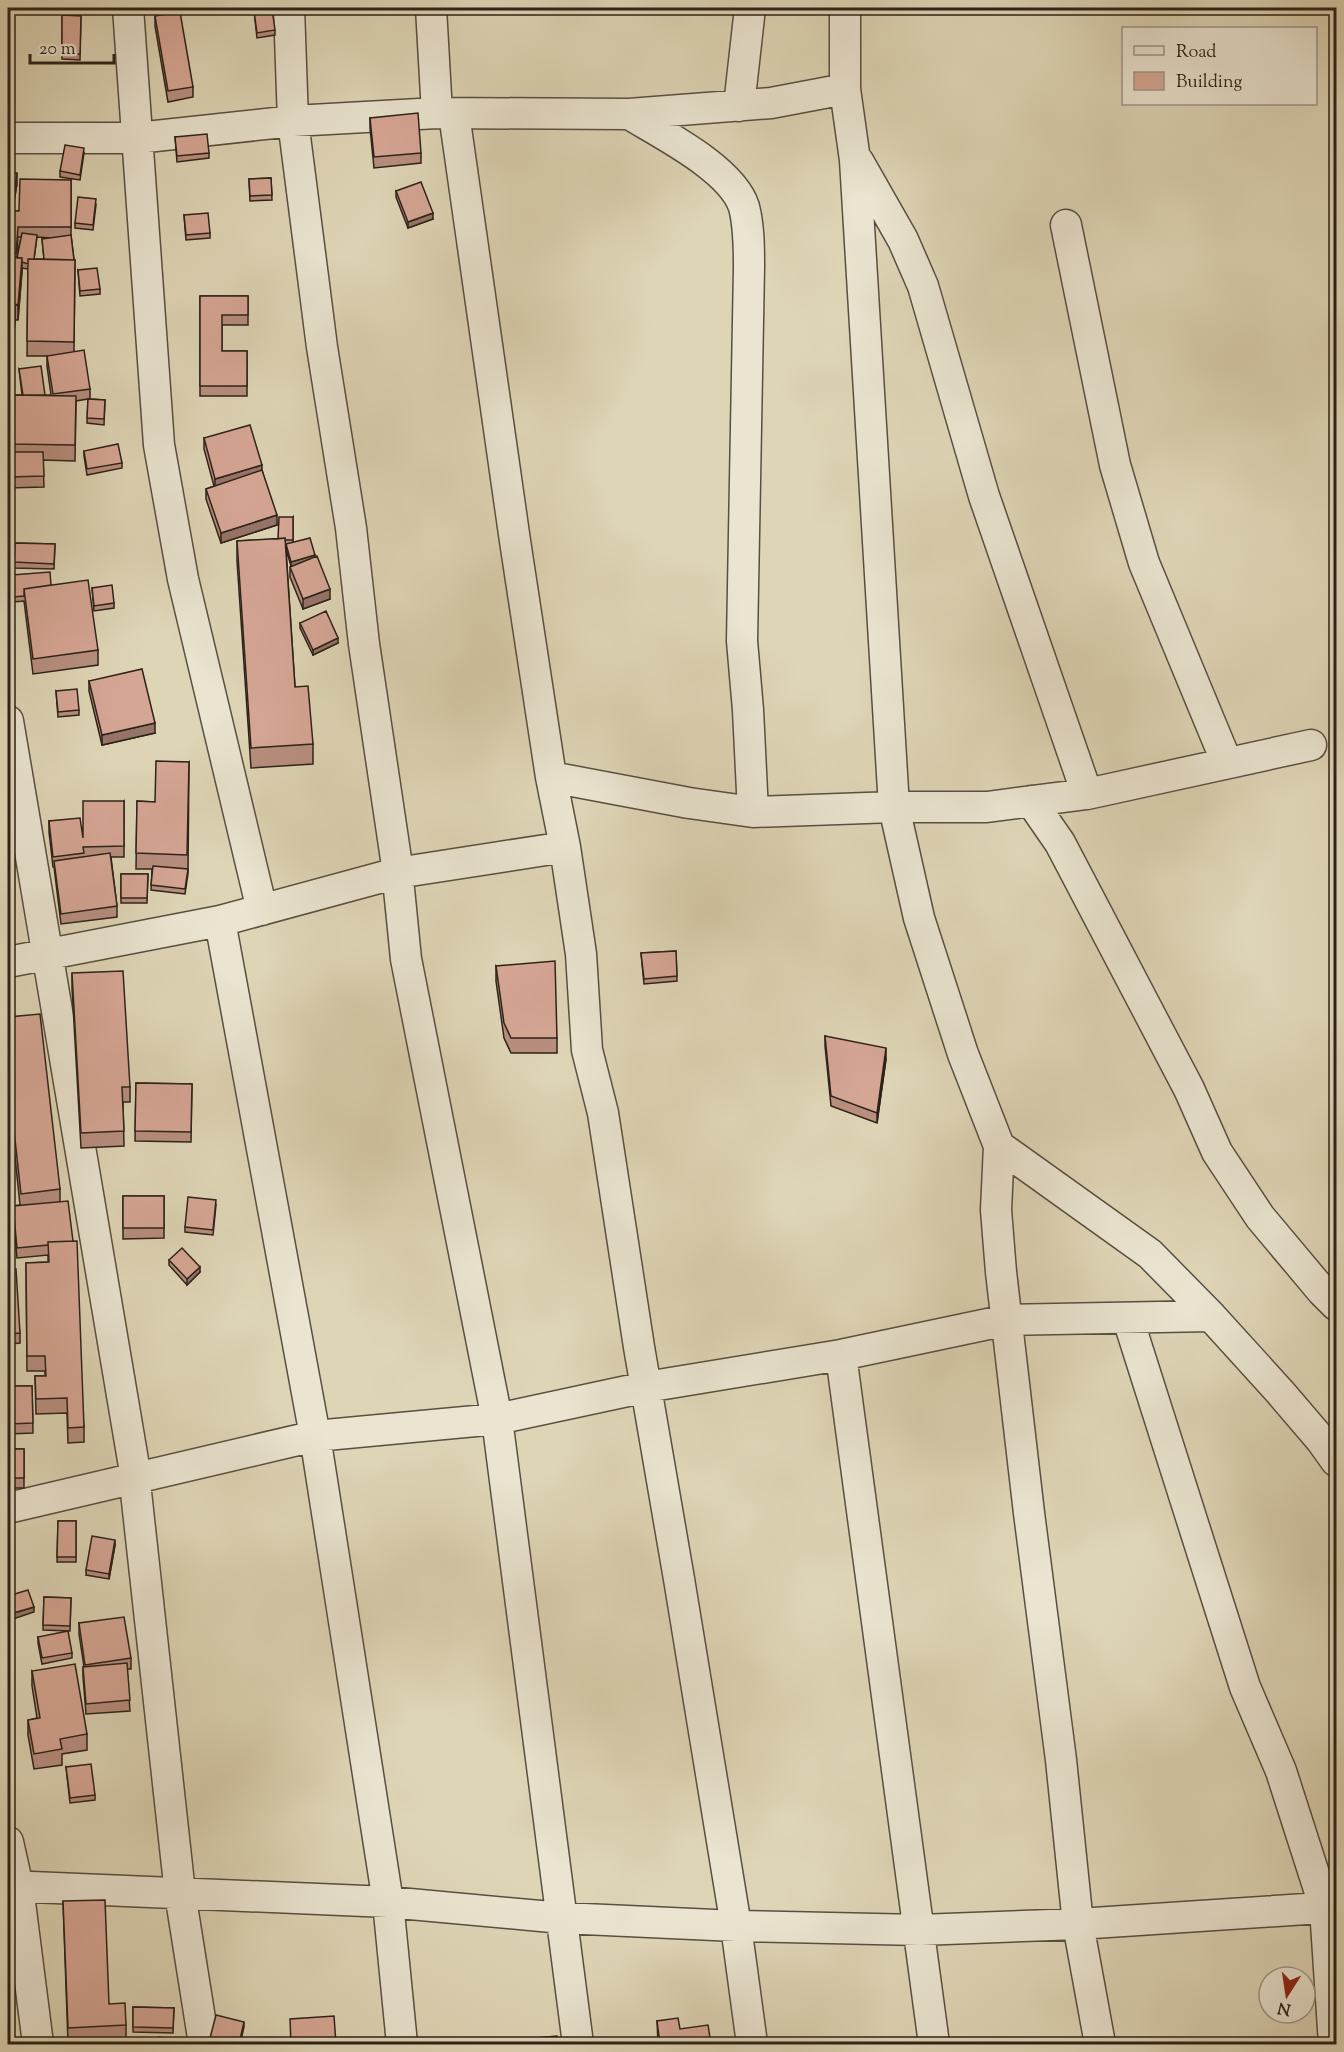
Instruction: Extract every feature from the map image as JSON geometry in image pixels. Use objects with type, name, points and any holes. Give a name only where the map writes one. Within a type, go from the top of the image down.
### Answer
[{"type":"street","points":[[128,8],[159,445],[183,579],[262,910]]},
{"type":"street","points":[[289,8],[293,121],[322,347],[351,528],[364,644],[397,873],[406,959],[497,1419],[562,1918],[569,1991],[578,2044]]},
{"type":"street","points":[[431,8],[550,777],[565,847],[581,954],[587,1050],[603,1113],[646,1387],[736,1926],[752,2044]]},
{"type":"street","points":[[739,106],[750,8]]},
{"type":"street","points":[[845,8],[845,89],[854,154],[894,807],[919,918],[963,1053],[999,1146],[996,1210],[1007,1320],[1061,1760],[1078,1924],[1100,2044]]},
{"type":"street","points":[[8,138],[136,138],[293,121],[446,114],[541,112],[629,114],[771,103],[845,89]]},
{"type":"street","points":[[629,114],[711,166],[732,188],[743,205],[748,231],[742,641],[753,812]]},
{"type":"street","points":[[854,154],[903,240],[923,286],[984,496],[1087,794]]},
{"type":"street","points":[[1066,225],[1115,465],[1144,563],[1227,763]]},
{"type":"street","points":[[8,721],[136,1478],[180,1893],[204,2044]]},
{"type":"street","points":[[550,777],[689,803],[753,812],[894,807],[987,807],[1087,794],[1311,745]]},
{"type":"street","points":[[1031,801],[1060,843],[1189,1089],[1217,1152],[1260,1217],[1336,1305]]},
{"type":"street","points":[[8,962],[220,921],[397,873],[565,847]]},
{"type":"street","points":[[220,921],[315,1436],[388,1902],[402,2044]]},
{"type":"street","points":[[999,1146],[1150,1254],[1280,1392],[1336,1461]]},
{"type":"street","points":[[8,1508],[315,1436],[497,1419],[646,1387],[841,1354],[1007,1320],[1210,1316]]},
{"type":"street","points":[[1128,1319],[1245,1687],[1281,1772],[1330,1907],[1334,2044]]},
{"type":"street","points":[[841,1354],[934,2044]]},
{"type":"street","points":[[8,1842],[38,2044]]},
{"type":"street","points":[[13,1886],[388,1902],[562,1918],[736,1926],[920,1930],[1078,1924],[1330,1907]]},
{"type":"building","points":[[272,9],[275,30],[257,33],[254,11]]},
{"type":"building","points":[[180,12],[193,87],[168,91],[155,16]]},
{"type":"building","points":[[62,15],[81,16],[80,54],[62,54]]},
{"type":"building","points":[[418,113],[421,153],[374,157],[370,118]]},
{"type":"building","points":[[207,134],[209,153],[177,156],[175,137]]},
{"type":"building","points":[[65,145],[84,148],[80,175],[60,171]]},
{"type":"building","points":[[8,172],[17,173],[12,205],[8,204]]},
{"type":"building","points":[[271,178],[272,195],[250,196],[249,179]]},
{"type":"building","points":[[20,179],[71,180],[71,227],[18,227],[16,254],[8,254],[8,211],[19,211]]},
{"type":"building","points":[[421,182],[433,213],[408,222],[396,191]]},
{"type":"building","points":[[78,197],[96,199],[93,225],[75,223]]},
{"type":"building","points":[[208,213],[210,233],[186,235],[184,215]]},
{"type":"building","points":[[22,233],[37,235],[34,259],[28,259],[28,264],[22,262],[22,258],[17,258]]},
{"type":"building","points":[[71,235],[74,260],[44,259],[42,239]]},
{"type":"building","points":[[8,257],[22,258],[18,305],[15,304],[11,358],[8,357]]},
{"type":"building","points":[[28,259],[75,260],[74,342],[27,341]]},
{"type":"building","points":[[97,268],[100,289],[80,291],[78,270]]},
{"type":"building","points":[[200,296],[248,296],[248,315],[222,315],[222,351],[247,351],[247,386],[200,386]]},
{"type":"building","points":[[84,350],[90,389],[53,394],[47,356]]},
{"type":"building","points":[[41,366],[45,395],[23,395],[19,369]]},
{"type":"building","points":[[8,395],[76,396],[75,445],[8,444]]},
{"type":"building","points":[[88,399],[105,400],[104,419],[87,418]]},
{"type":"building","points":[[250,425],[262,465],[215,479],[204,438]]},
{"type":"building","points":[[118,444],[122,463],[87,469],[84,451]]},
{"type":"building","points":[[8,452],[43,452],[44,476],[8,477]]},
{"type":"building","points":[[262,470],[277,515],[221,533],[206,489]]},
{"type":"building","points":[[279,517],[293,517],[293,540],[278,539]]},
{"type":"building","points":[[285,538],[295,687],[308,686],[313,744],[251,748],[237,541]]},
{"type":"building","points":[[310,538],[315,555],[291,562],[286,544]]},
{"type":"building","points":[[15,543],[55,544],[54,564],[14,562]]},
{"type":"building","points":[[317,556],[330,589],[303,599],[290,567]]},
{"type":"building","points":[[50,572],[51,585],[24,589],[24,596],[13,597],[12,575]]},
{"type":"building","points":[[88,580],[98,650],[33,659],[24,589]]},
{"type":"building","points":[[112,585],[114,603],[94,606],[92,588]]},
{"type":"building","points":[[326,611],[338,638],[313,650],[300,623]]},
{"type":"building","points":[[142,669],[155,723],[102,735],[89,681]]},
{"type":"building","points":[[77,689],[79,710],[58,712],[56,691]]},
{"type":"building","points":[[156,761],[189,762],[187,855],[136,853],[137,801],[155,802]]},
{"type":"building","points":[[83,801],[124,801],[124,846],[83,847],[84,853],[53,857],[49,821],[80,818],[83,838]]},
{"type":"building","points":[[110,853],[117,906],[61,914],[54,861]]},
{"type":"building","points":[[153,866],[188,869],[185,889],[151,885]]},
{"type":"building","points":[[121,874],[148,874],[147,898],[121,898]]},
{"type":"building","points":[[8,875],[14,926],[8,927]]},
{"type":"building","points":[[676,951],[677,976],[644,979],[641,953]]},
{"type":"building","points":[[555,961],[557,1038],[511,1038],[504,1023],[496,966]]},
{"type":"building","points":[[123,971],[130,1087],[122,1087],[124,1131],[81,1133],[72,973]]},
{"type":"building","points":[[40,1014],[60,1189],[21,1194],[8,1076],[8,1017]]},
{"type":"building","points":[[825,1036],[886,1048],[877,1113],[831,1096]]},
{"type":"building","points":[[136,1083],[192,1084],[191,1132],[135,1131]]},
{"type":"building","points":[[123,1196],[164,1196],[164,1228],[123,1228]]},
{"type":"building","points":[[188,1197],[216,1200],[213,1230],[185,1227]]},
{"type":"building","points":[[68,1201],[73,1241],[48,1242],[48,1245],[17,1248],[13,1206]]},
{"type":"building","points":[[8,1233],[12,1233],[14,1250],[8,1251]]},
{"type":"building","points":[[77,1241],[84,1427],[68,1428],[67,1398],[36,1399],[35,1376],[46,1376],[45,1356],[27,1356],[26,1263],[49,1262],[48,1242]]},
{"type":"building","points":[[182,1248],[200,1267],[187,1279],[169,1260]]},
{"type":"building","points":[[16,1269],[20,1333],[8,1334],[8,1270]]},
{"type":"building","points":[[8,1337],[10,1337],[12,1381],[8,1382]]},
{"type":"building","points":[[8,1386],[32,1386],[33,1423],[8,1424]]},
{"type":"building","points":[[8,1449],[24,1449],[24,1478],[8,1478]]},
{"type":"building","points":[[58,1521],[76,1521],[76,1557],[57,1557]]},
{"type":"building","points":[[92,1536],[115,1540],[109,1574],[86,1570]]},
{"type":"building","points":[[28,1590],[34,1607],[10,1614],[8,1596]]},
{"type":"building","points":[[44,1597],[71,1598],[70,1626],[43,1625]]},
{"type":"building","points":[[124,1617],[131,1658],[85,1665],[79,1623]]},
{"type":"building","points":[[68,1631],[72,1653],[42,1658],[38,1637]]},
{"type":"building","points":[[127,1663],[130,1700],[86,1704],[83,1667]]},
{"type":"building","points":[[75,1664],[87,1734],[60,1739],[62,1749],[34,1754],[28,1720],[40,1718],[32,1671]]},
{"type":"building","points":[[91,1764],[95,1795],[70,1798],[66,1767]]},
{"type":"building","points":[[105,1900],[109,2004],[125,2003],[126,2025],[68,2028],[63,1901]]},
{"type":"building","points":[[133,2007],[174,2008],[173,2028],[133,2027]]},
{"type":"building","points":[[216,2015],[244,2022],[239,2044],[209,2042]]},
{"type":"building","points":[[334,2016],[336,2044],[291,2044],[290,2019]]},
{"type":"building","points":[[678,2018],[680,2029],[708,2025],[711,2044],[660,2044],[657,2021]]},
{"type":"building","points":[[557,2036],[558,2044],[513,2044],[513,2040]]},
{"type":"building","points":[[160,2037],[162,2044],[131,2044]]}]
